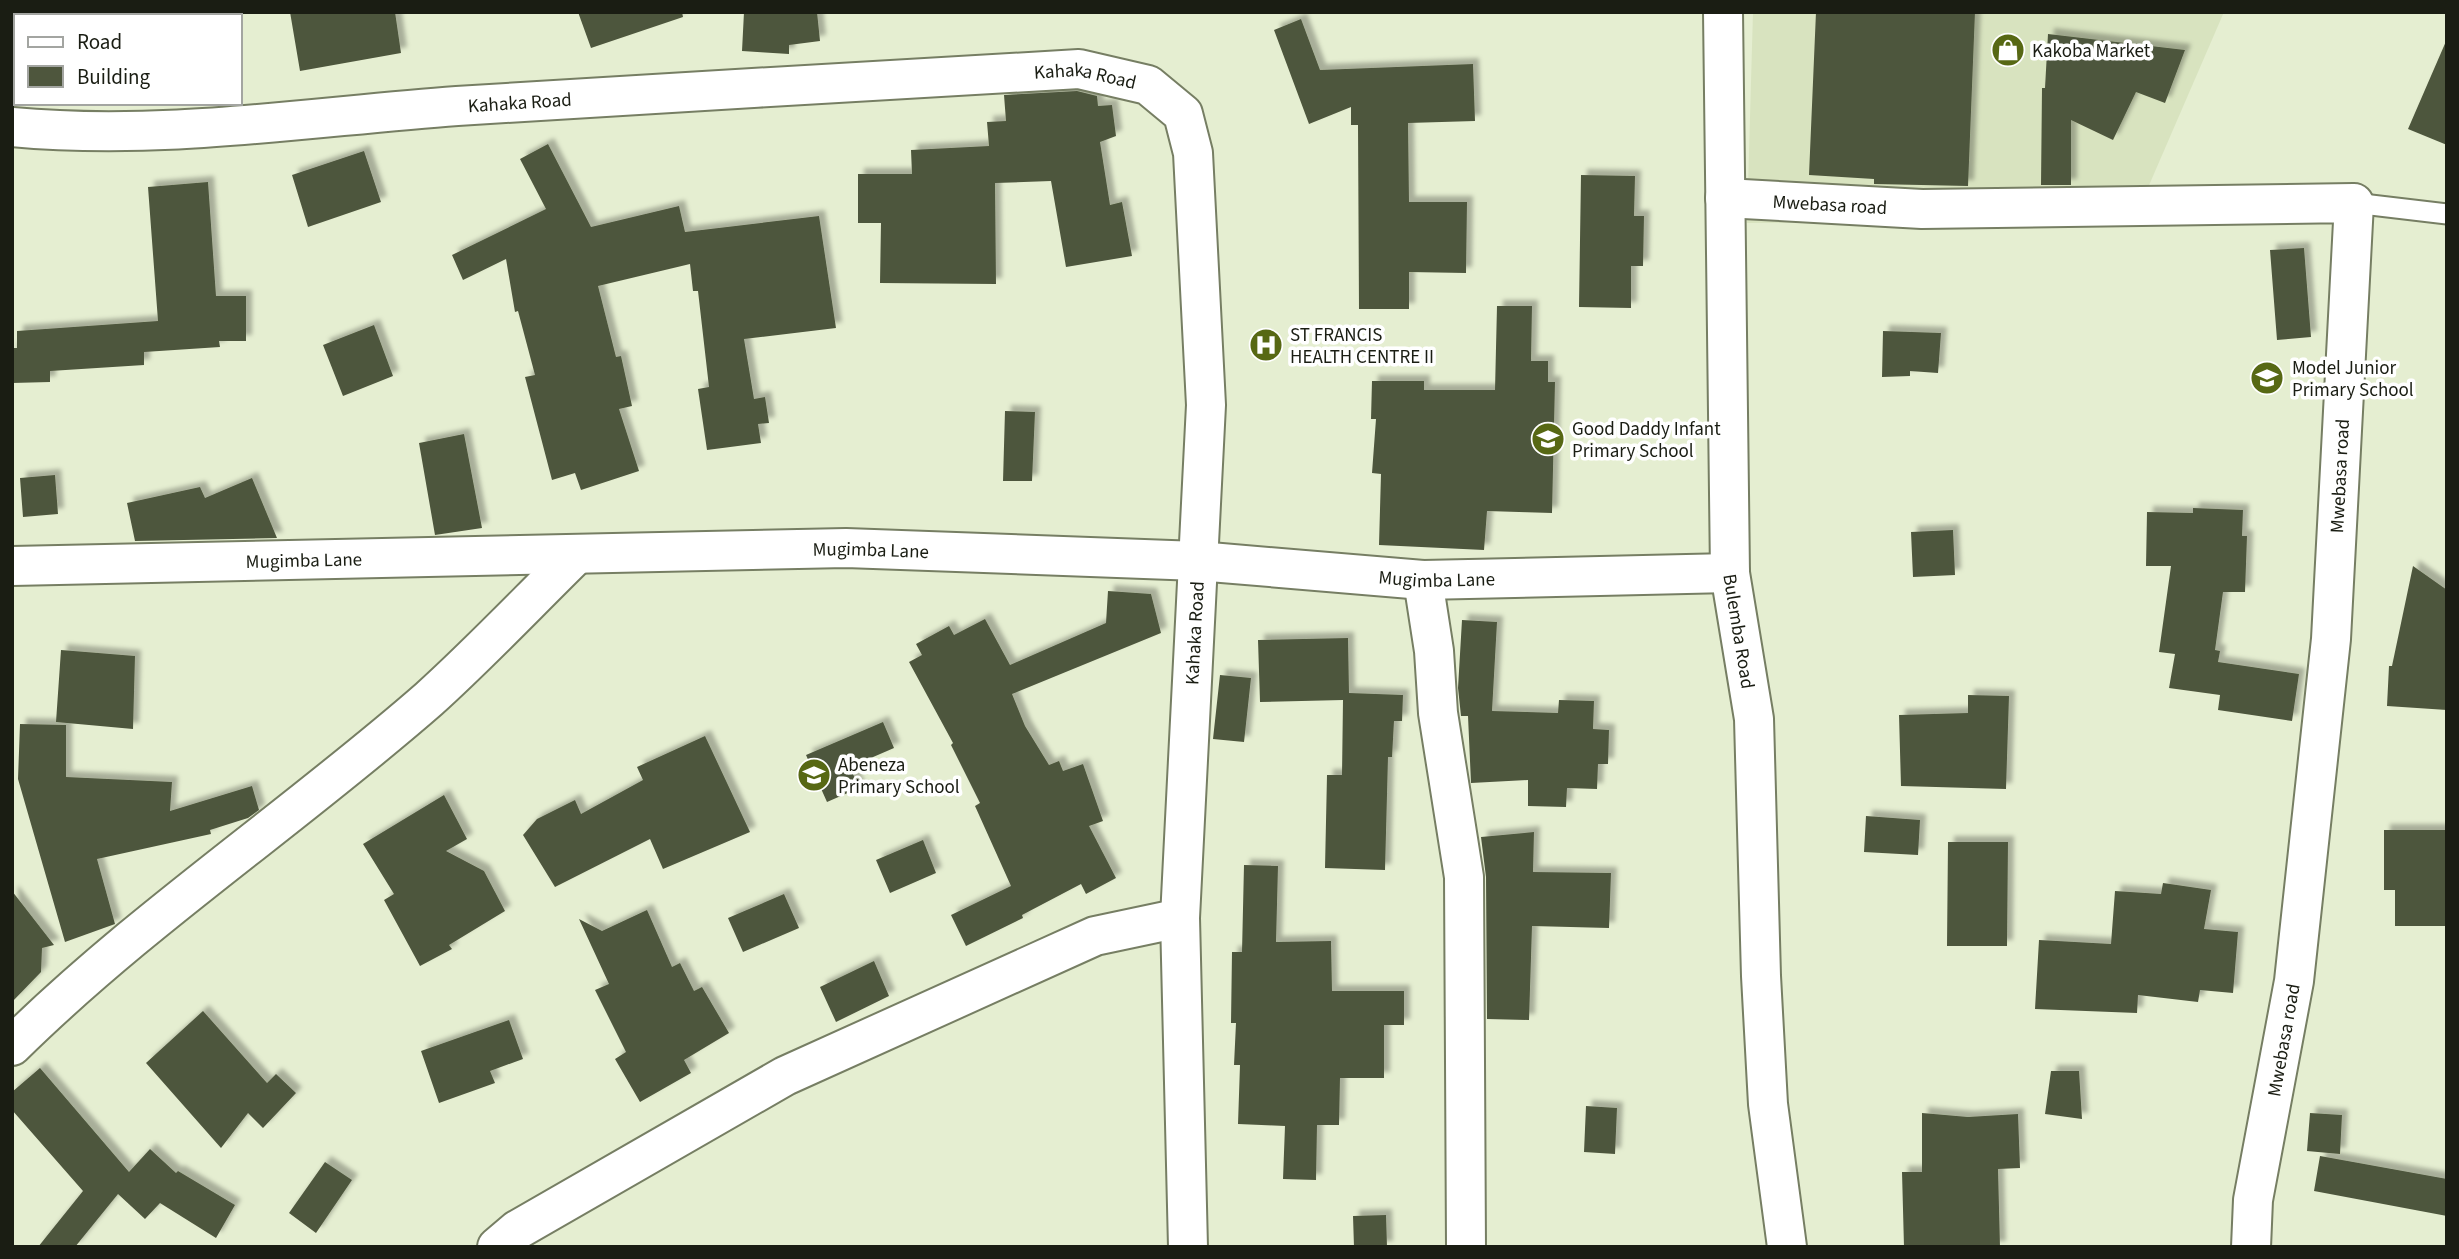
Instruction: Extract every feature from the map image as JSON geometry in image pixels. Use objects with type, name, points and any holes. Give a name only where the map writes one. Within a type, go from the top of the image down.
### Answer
[{"type":"street","name":"Bulemba Road","points":[[1723,12],[1730,573],[1754,719],[1761,976],[1768,1104],[1787,1247]]},
{"type":"street","name":"Kahaka Road","points":[[12,127],[81,134],[213,128],[455,106],[1079,69],[1148,85],[1183,114],[1193,153],[1206,405],[1180,918],[1188,1247]]},
{"type":"street","name":"Mwebasa road","points":[[1725,198],[1922,209],[2354,202],[2331,639],[2294,981],[2253,1200],[2251,1247]]},
{"type":"street","name":"Mugimba Lane","points":[[12,566],[846,548],[1198,561],[1423,580],[1730,573]]},
{"type":"street","points":[[12,1046],[45,1014],[152,924],[429,698],[577,554]]},
{"type":"street","points":[[1423,580],[1434,651],[1438,713],[1464,877],[1466,1247]]},
{"type":"street","points":[[497,1247],[517,1230],[785,1076],[1095,936],[1180,918]]},
{"type":"lane","points":[[2354,202],[2447,214]]},
{"type":"shaded area","points":[[1753,12],[2224,12],[2134,220],[1747,223]]},
{"type":"building","points":[[290,12],[395,12],[401,53],[300,71]]},
{"type":"building","points":[[578,12],[682,12],[683,17],[591,48]]},
{"type":"building","points":[[744,12],[817,12],[820,41],[789,45],[789,54],[742,51]]},
{"type":"building","points":[[1816,12],[1975,12],[1968,186],[1874,184],[1874,179],[1809,175]]},
{"type":"building","points":[[1301,19],[1320,70],[1473,64],[1475,121],[1408,123],[1409,202],[1467,202],[1466,273],[1409,272],[1409,309],[1359,309],[1358,125],[1351,125],[1351,107],[1309,124],[1274,30]]},
{"type":"building","points":[[2048,34],[2185,50],[2165,103],[2136,92],[2113,140],[2071,120],[2071,185],[2041,185],[2042,88],[2045,88]]},
{"type":"building","points":[[2447,39],[2447,145],[2408,129]]},
{"type":"building","points":[[1077,91],[1097,96],[1098,106],[1112,105],[1116,136],[1100,142],[1110,205],[1122,202],[1132,256],[1066,267],[1051,181],[995,183],[996,284],[880,283],[881,223],[858,223],[858,174],[912,174],[911,150],[989,146],[987,122],[1006,121],[1004,95]]},
{"type":"building","points":[[548,144],[591,227],[679,206],[685,232],[819,216],[836,328],[744,339],[754,399],[765,397],[769,423],[758,424],[761,443],[707,450],[698,389],[709,387],[698,291],[693,291],[690,264],[598,286],[616,357],[621,356],[632,406],[619,409],[639,471],[581,490],[575,473],[552,480],[525,377],[535,375],[518,311],[515,312],[506,259],[463,280],[452,255],[546,209],[520,159]]},
{"type":"building","points":[[364,151],[381,202],[308,227],[292,175]]},
{"type":"building","points":[[1581,175],[1635,176],[1634,216],[1644,216],[1643,266],[1631,266],[1631,308],[1579,307]]},
{"type":"building","points":[[208,182],[216,296],[246,296],[246,341],[219,341],[220,347],[144,352],[144,365],[50,371],[50,382],[12,383],[12,348],[17,348],[17,331],[158,321],[148,187]]},
{"type":"building","points":[[2304,248],[2311,337],[2277,340],[2270,250]]},
{"type":"building","points":[[1497,306],[1532,306],[1531,361],[1548,361],[1548,382],[1555,382],[1552,513],[1487,511],[1484,550],[1379,545],[1381,474],[1372,473],[1376,419],[1371,419],[1372,381],[1424,381],[1424,390],[1495,390]]},
{"type":"building","points":[[374,325],[393,376],[343,396],[323,345]]},
{"type":"building","points":[[1883,331],[1941,333],[1938,373],[1910,371],[1910,376],[1882,377]]},
{"type":"building","points":[[1005,411],[1035,412],[1032,481],[1003,481]]},
{"type":"building","points":[[464,434],[482,528],[435,535],[419,443]]},
{"type":"building","points":[[55,475],[58,514],[23,517],[20,478]]},
{"type":"building","points":[[252,478],[277,538],[135,541],[127,503],[200,487],[205,498]]},
{"type":"building","points":[[2193,508],[2243,510],[2242,536],[2247,536],[2245,592],[2223,592],[2215,650],[2220,651],[2218,662],[2299,674],[2292,721],[2218,710],[2220,695],[2169,688],[2175,654],[2159,652],[2171,566],[2146,566],[2147,512],[2193,513]]},
{"type":"building","points":[[1953,530],[1955,575],[1913,577],[1911,532]]},
{"type":"building","points":[[2413,566],[2447,590],[2447,710],[2387,706],[2389,666],[2392,666]]},
{"type":"building","points":[[1108,591],[1151,594],[1161,633],[1012,694],[1025,726],[1049,765],[1059,761],[1063,771],[1083,764],[1103,821],[1089,826],[1116,878],[1086,894],[1081,884],[1022,915],[1023,918],[966,946],[951,915],[1011,886],[975,806],[980,803],[951,745],[953,743],[909,662],[922,655],[916,644],[949,626],[954,635],[985,619],[1010,665],[1106,623]]},
{"type":"building","points":[[1462,620],[1497,622],[1492,711],[1558,713],[1559,700],[1594,701],[1593,729],[1609,730],[1608,764],[1598,764],[1597,789],[1567,788],[1566,807],[1528,806],[1528,780],[1471,783],[1468,716],[1461,716],[1458,688]]},
{"type":"building","points":[[1348,638],[1349,693],[1403,695],[1402,721],[1394,721],[1392,757],[1388,757],[1385,870],[1325,868],[1327,775],[1342,775],[1343,700],[1260,702],[1258,640]]},
{"type":"building","points":[[61,650],[135,656],[133,729],[56,722]]},
{"type":"building","points":[[1220,675],[1251,678],[1244,742],[1213,739]]},
{"type":"building","points":[[1968,695],[2009,696],[2006,789],[1901,786],[1899,715],[1968,713]]},
{"type":"building","points":[[883,722],[894,748],[850,767],[859,788],[827,802],[806,755]]},
{"type":"building","points":[[20,724],[66,725],[66,777],[172,782],[170,811],[252,786],[259,810],[248,818],[210,830],[211,834],[97,859],[115,924],[65,942],[18,779]]},
{"type":"building","points":[[705,736],[750,832],[663,869],[650,839],[555,887],[523,835],[537,819],[575,800],[581,814],[643,780],[637,767]]},
{"type":"building","points":[[444,795],[467,839],[446,851],[484,871],[505,911],[449,945],[452,949],[420,966],[384,900],[394,894],[363,844]]},
{"type":"building","points":[[1866,816],[1920,820],[1918,855],[1864,852]]},
{"type":"building","points":[[2384,830],[2447,830],[2447,926],[2395,926],[2395,890],[2384,890]]},
{"type":"building","points":[[1534,832],[1533,872],[1611,873],[1609,928],[1532,926],[1529,1020],[1487,1019],[1486,877],[1481,837]]},
{"type":"building","points":[[923,840],[936,873],[890,893],[876,860]]},
{"type":"building","points":[[1948,842],[2008,842],[2007,946],[1947,946]]},
{"type":"building","points":[[1244,865],[1278,866],[1276,942],[1331,941],[1332,991],[1404,991],[1404,1025],[1384,1025],[1384,1078],[1340,1078],[1339,1125],[1317,1125],[1316,1180],[1283,1179],[1285,1126],[1238,1124],[1240,1065],[1234,1065],[1236,1023],[1231,1023],[1232,952],[1242,952]]},
{"type":"building","points":[[2163,883],[2211,890],[2204,929],[2238,932],[2233,993],[2200,990],[2198,1002],[2138,995],[2137,1013],[2035,1009],[2039,940],[2111,944],[2115,891],[2161,894]]},
{"type":"building","points":[[12,891],[54,945],[42,948],[41,972],[12,1002]]},
{"type":"building","points":[[784,894],[799,928],[743,952],[728,918]]},
{"type":"building","points":[[647,910],[672,967],[680,963],[694,991],[702,987],[729,1033],[684,1060],[691,1073],[640,1102],[615,1059],[626,1052],[595,990],[609,984],[579,919],[602,931]]},
{"type":"building","points":[[874,961],[889,996],[836,1022],[820,987]]},
{"type":"building","points":[[203,1011],[267,1083],[276,1074],[296,1093],[263,1128],[248,1113],[221,1148],[146,1063]]},
{"type":"building","points":[[509,1020],[523,1059],[490,1071],[495,1083],[439,1103],[421,1051]]},
{"type":"building","points":[[40,1068],[129,1172],[150,1149],[176,1173],[178,1171],[235,1205],[216,1238],[160,1203],[145,1219],[118,1194],[75,1247],[38,1247],[83,1191],[12,1110],[12,1092]]},
{"type":"building","points":[[2051,1071],[2079,1071],[2082,1119],[2045,1114]]},
{"type":"building","points":[[1586,1106],[1617,1108],[1615,1154],[1584,1152]]},
{"type":"building","points":[[1922,1113],[1968,1117],[2018,1114],[2020,1168],[1998,1169],[2000,1247],[1904,1247],[1902,1172],[1922,1172]]},
{"type":"building","points":[[2310,1113],[2342,1115],[2340,1154],[2307,1151]]},
{"type":"building","points":[[2320,1156],[2447,1179],[2447,1216],[2314,1191]]},
{"type":"building","points":[[325,1162],[352,1180],[316,1233],[289,1213]]},
{"type":"building","points":[[1386,1215],[1387,1247],[1354,1247],[1353,1216]]},
{"type":"place","name":"Kakoba Market","points":[[2008,50]]},
{"type":"place","name":"ST FRANCIS HEALTH CENTRE II","points":[[1266,345]]},
{"type":"place","name":"Model Junior Primary School","points":[[2267,378]]},
{"type":"place","name":"Good Daddy Infant Primary School","points":[[1548,439]]},
{"type":"place","name":"Abeneza Primary School","points":[[814,775]]}]
